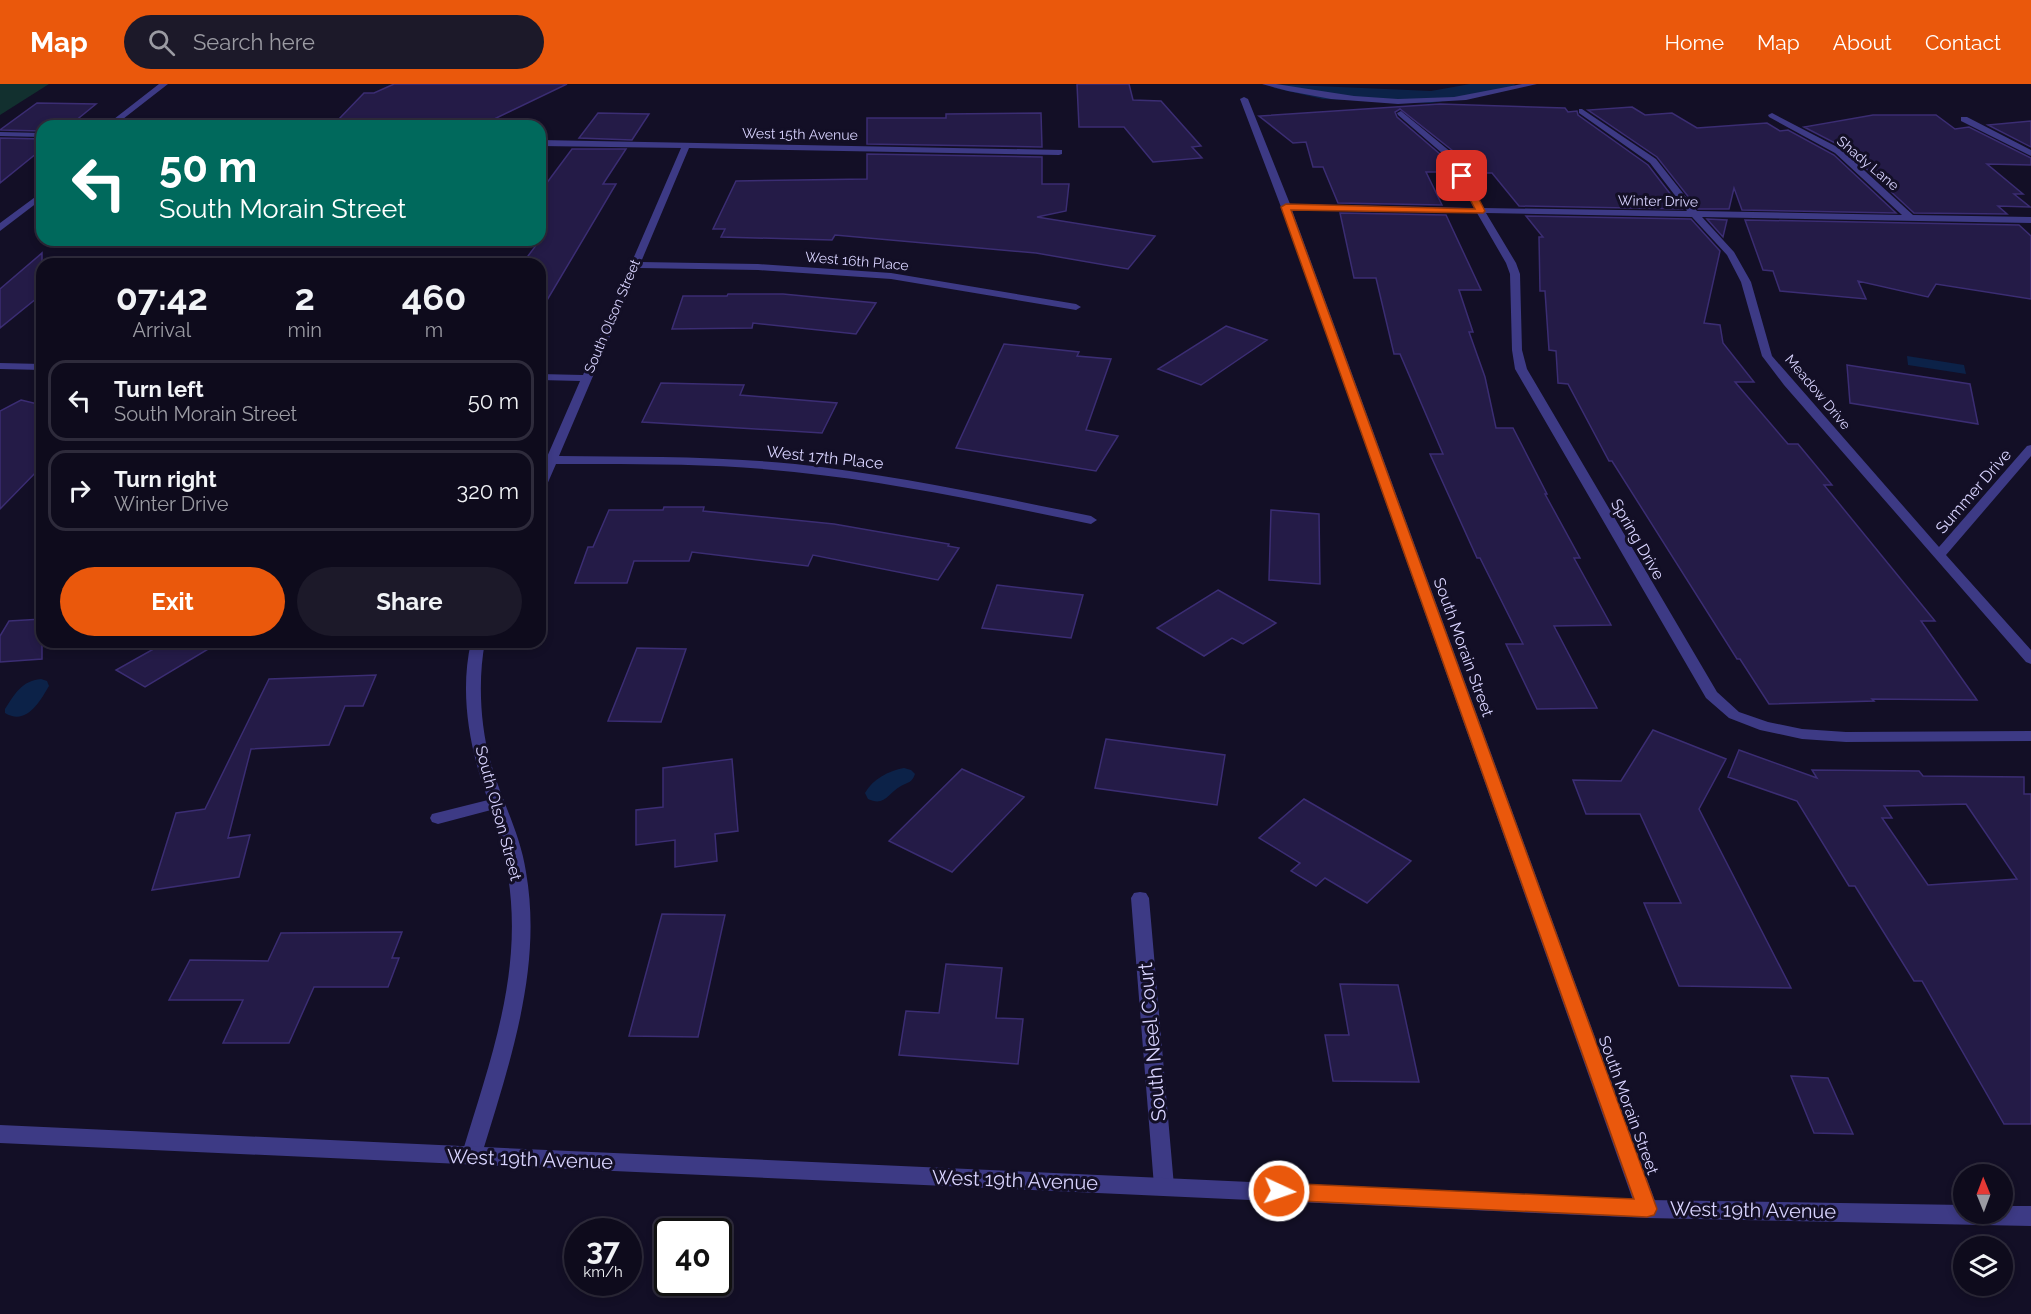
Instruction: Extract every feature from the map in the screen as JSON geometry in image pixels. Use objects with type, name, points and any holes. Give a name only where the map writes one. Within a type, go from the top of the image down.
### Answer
[{"type":"street","points":[[118,120],[164,84]]},
{"type":"street","points":[[1266,84],[1321,96],[1433,100],[1466,97],[1533,84]]},
{"type":"street","name":"South Morain Street","points":[[1244,99],[1286,207],[1647,1209]]},
{"type":"street","name":"Meadow Drive","points":[[1582,111],[1653,161],[1695,216],[1731,254],[1746,282],[1767,356],[1795,391],[2031,659]]},
{"type":"street","name":"Spring Drive","points":[[1401,113],[1454,159],[1480,211],[1511,263],[1515,274],[1517,350],[1521,369],[1711,695],[1734,715],[1765,726],[1802,734],[1846,737],[2031,736]]},
{"type":"street","name":"Shady Lane","points":[[1772,115],[1838,151],[1912,219]]},
{"type":"street","points":[[1964,119],[2031,153]]},
{"type":"street","points":[[0,134],[36,135]]},
{"type":"street","name":"West 15th Avenue","points":[[546,143],[1059,152]]},
{"type":"street","name":"South Olson Street","points":[[546,474],[686,146]]},
{"type":"street","points":[[0,228],[36,200]]},
{"type":"street","name":"Winter Drive","points":[[1286,207],[1695,216],[2031,220]]},
{"type":"street","name":"West 16th Place","points":[[635,265],[758,267],[891,276],[1076,307]]},
{"type":"street","points":[[0,366],[36,367]]},
{"type":"street","points":[[546,377],[585,378]]},
{"type":"street","name":"Summer Drive","points":[[1940,555],[2026,463],[2031,448]]},
{"type":"street","name":"West 17th Place","points":[[552,460],[714,463],[792,468],[873,478],[1091,520]]},
{"type":"street","name":"South Olson Street","points":[[471,1157],[510,1026],[519,973],[523,921],[518,871],[482,759],[476,728],[478,648]]},
{"type":"street","points":[[438,818],[498,803]]},
{"type":"street","name":"South Neel Court","points":[[1140,898],[1164,1186]]},
{"type":"street","name":"West 19th Avenue","points":[[0,1134],[1647,1209],[2031,1216]]},
{"type":"green space","points":[[0,84],[49,84],[0,115]]},
{"type":"water","points":[[1907,356],[1964,365],[1966,374],[1908,365]]},
{"type":"water","points":[[41,679],[47,681],[49,686],[32,710],[20,716],[5,713],[12,698],[23,685]]},
{"type":"water","points":[[904,768],[915,774],[911,781],[882,800],[868,799],[865,793],[877,780],[892,771]]},
{"type":"building","points":[[394,84],[567,84],[492,120],[338,120],[364,93],[374,93]]},
{"type":"building","points":[[1077,84],[1129,84],[1133,100],[1161,101],[1201,146],[1192,147],[1202,158],[1153,162],[1124,127],[1079,127]]},
{"type":"building","points":[[37,103],[96,104],[76,120],[36,120],[36,131],[0,130]]},
{"type":"building","points":[[1440,104],[1565,108],[1568,112],[1577,111],[1578,115],[1648,165],[1682,209],[1519,206],[1492,173],[1467,173],[1458,155],[1400,109],[1395,112],[1397,117],[1448,161],[1454,172],[1426,172],[1442,205],[1338,203],[1323,167],[1313,167],[1306,142],[1293,143],[1259,116]]},
{"type":"building","points":[[1632,107],[1645,115],[1672,113],[1697,128],[1767,123],[1780,131],[1788,130],[1834,155],[1896,213],[1742,210],[1734,188],[1729,209],[1698,209],[1657,157],[1588,110]]},
{"type":"building","points":[[598,113],[649,114],[632,140],[579,138]]},
{"type":"building","points":[[1041,113],[1042,147],[867,144],[867,118],[946,118],[946,114]]},
{"type":"building","points":[[1873,115],[1936,115],[1955,129],[1969,127],[2031,158],[2031,165],[1987,164],[2023,194],[2014,194],[2030,207],[1998,206],[2007,214],[1914,213],[1843,147],[1804,127]]},
{"type":"building","points":[[2031,121],[2031,147],[1988,125]]},
{"type":"building","points":[[0,138],[36,139],[36,154],[0,183]]},
{"type":"building","points":[[572,149],[626,149],[603,184],[616,184],[546,302],[546,258],[526,258],[536,246],[546,246],[546,184]]},
{"type":"building","points":[[867,154],[1042,157],[1042,184],[1069,184],[1066,211],[1037,217],[1155,236],[1128,269],[1036,253],[835,235],[832,240],[721,237],[725,229],[713,229],[736,181],[867,179]]},
{"type":"building","points":[[1340,213],[1446,215],[1481,290],[1459,290],[1473,332],[1469,332],[1485,377],[1496,428],[1513,428],[1580,558],[1574,558],[1611,625],[1554,626],[1597,708],[1537,709],[1506,644],[1523,644],[1480,558],[1477,558],[1430,454],[1443,454],[1400,354],[1394,354],[1376,278],[1354,278]]},
{"type":"building","points":[[1526,216],[1691,219],[1720,251],[1704,323],[1720,325],[1723,343],[1754,382],[1735,382],[1788,444],[1798,444],[1832,485],[1824,485],[1935,621],[1921,621],[1977,700],[1872,699],[1874,701],[1769,704],[1740,659],[1737,659],[1612,461],[1609,461],[1568,384],[1558,383],[1556,351],[1549,350],[1545,291],[1540,291],[1539,237],[1543,237]]},
{"type":"building","points":[[1707,219],[1727,220],[1723,237]]},
{"type":"building","points":[[1745,220],[2019,225],[2031,236],[2031,299],[1936,284],[1928,297],[1858,281],[1866,299],[1780,291],[1773,271],[1763,270]]},
{"type":"building","points":[[36,258],[36,299],[0,328],[0,289]]},
{"type":"building","points":[[728,294],[783,294],[876,303],[856,334],[753,323],[752,328],[672,329],[683,296],[727,296]]},
{"type":"building","points":[[1226,326],[1267,340],[1201,385],[1158,369]]},
{"type":"building","points":[[1004,344],[1079,352],[1077,356],[1111,359],[1086,430],[1118,436],[1096,471],[956,448]]},
{"type":"building","points":[[1847,365],[1970,384],[1978,424],[1850,403]]},
{"type":"building","points":[[661,383],[744,385],[740,395],[837,403],[822,433],[642,422]]},
{"type":"building","points":[[21,400],[36,404],[36,472],[0,509],[0,411]]},
{"type":"building","points":[[664,507],[704,507],[703,511],[834,524],[949,544],[948,546],[959,548],[938,580],[813,555],[808,566],[692,552],[689,561],[634,561],[627,583],[575,583],[588,547],[593,547],[609,510],[663,510]]},
{"type":"building","points":[[1271,510],[1319,514],[1320,584],[1269,580]]},
{"type":"building","points":[[997,585],[1083,595],[1071,638],[982,628]]},
{"type":"building","points":[[1218,590],[1276,623],[1243,644],[1232,638],[1204,656],[1157,628]]},
{"type":"building","points":[[36,619],[36,648],[42,648],[42,659],[0,662],[0,636],[9,621]]},
{"type":"building","points":[[155,648],[210,648],[145,687],[116,670]]},
{"type":"building","points":[[637,648],[686,649],[661,722],[608,721]]},
{"type":"building","points":[[376,675],[363,706],[345,706],[329,745],[251,749],[228,838],[250,835],[239,877],[152,890],[176,813],[205,809],[269,679]]},
{"type":"building","points":[[1653,730],[1726,759],[1699,809],[1791,988],[1679,986],[1644,903],[1681,903],[1640,814],[1586,814],[1573,780],[1621,781]]},
{"type":"building","points":[[1106,739],[1225,755],[1217,805],[1095,788]]},
{"type":"building","points":[[1739,750],[1817,778],[1812,770],[1919,771],[1923,776],[2024,777],[2024,794],[2031,794],[2031,1124],[2004,1124],[1922,981],[1914,981],[1855,886],[1849,886],[1797,801],[1728,777]],"holes":[[[1966,804],[2017,879],[1928,885],[1882,818],[1892,818],[1884,806]]]},
{"type":"building","points":[[732,759],[738,831],[715,834],[717,861],[675,867],[675,840],[636,845],[636,810],[663,807],[663,768]]},
{"type":"building","points":[[962,769],[1024,797],[952,872],[889,841]]},
{"type":"building","points":[[1304,799],[1411,861],[1367,903],[1325,878],[1316,886],[1291,871],[1300,863],[1259,838]]},
{"type":"building","points":[[662,914],[725,915],[698,1037],[629,1036]]},
{"type":"building","points":[[402,932],[392,958],[399,958],[388,987],[314,987],[289,1043],[223,1043],[243,1000],[169,1000],[190,960],[268,961],[281,933]]},
{"type":"building","points":[[946,964],[1002,968],[996,1018],[1023,1019],[1018,1064],[899,1055],[906,1011],[939,1013]]},
{"type":"building","points":[[1340,984],[1398,985],[1419,1082],[1333,1081],[1325,1035],[1349,1035]]},
{"type":"building","points":[[1791,1076],[1828,1078],[1853,1134],[1814,1133]]},
{"type":"waterway","points":[[1281,84],[1323,93],[1431,97],[1505,84]]},
{"type":"route","points":[[1279,1191],[1647,1209],[1286,207],[1480,211],[1462,176]]}]
